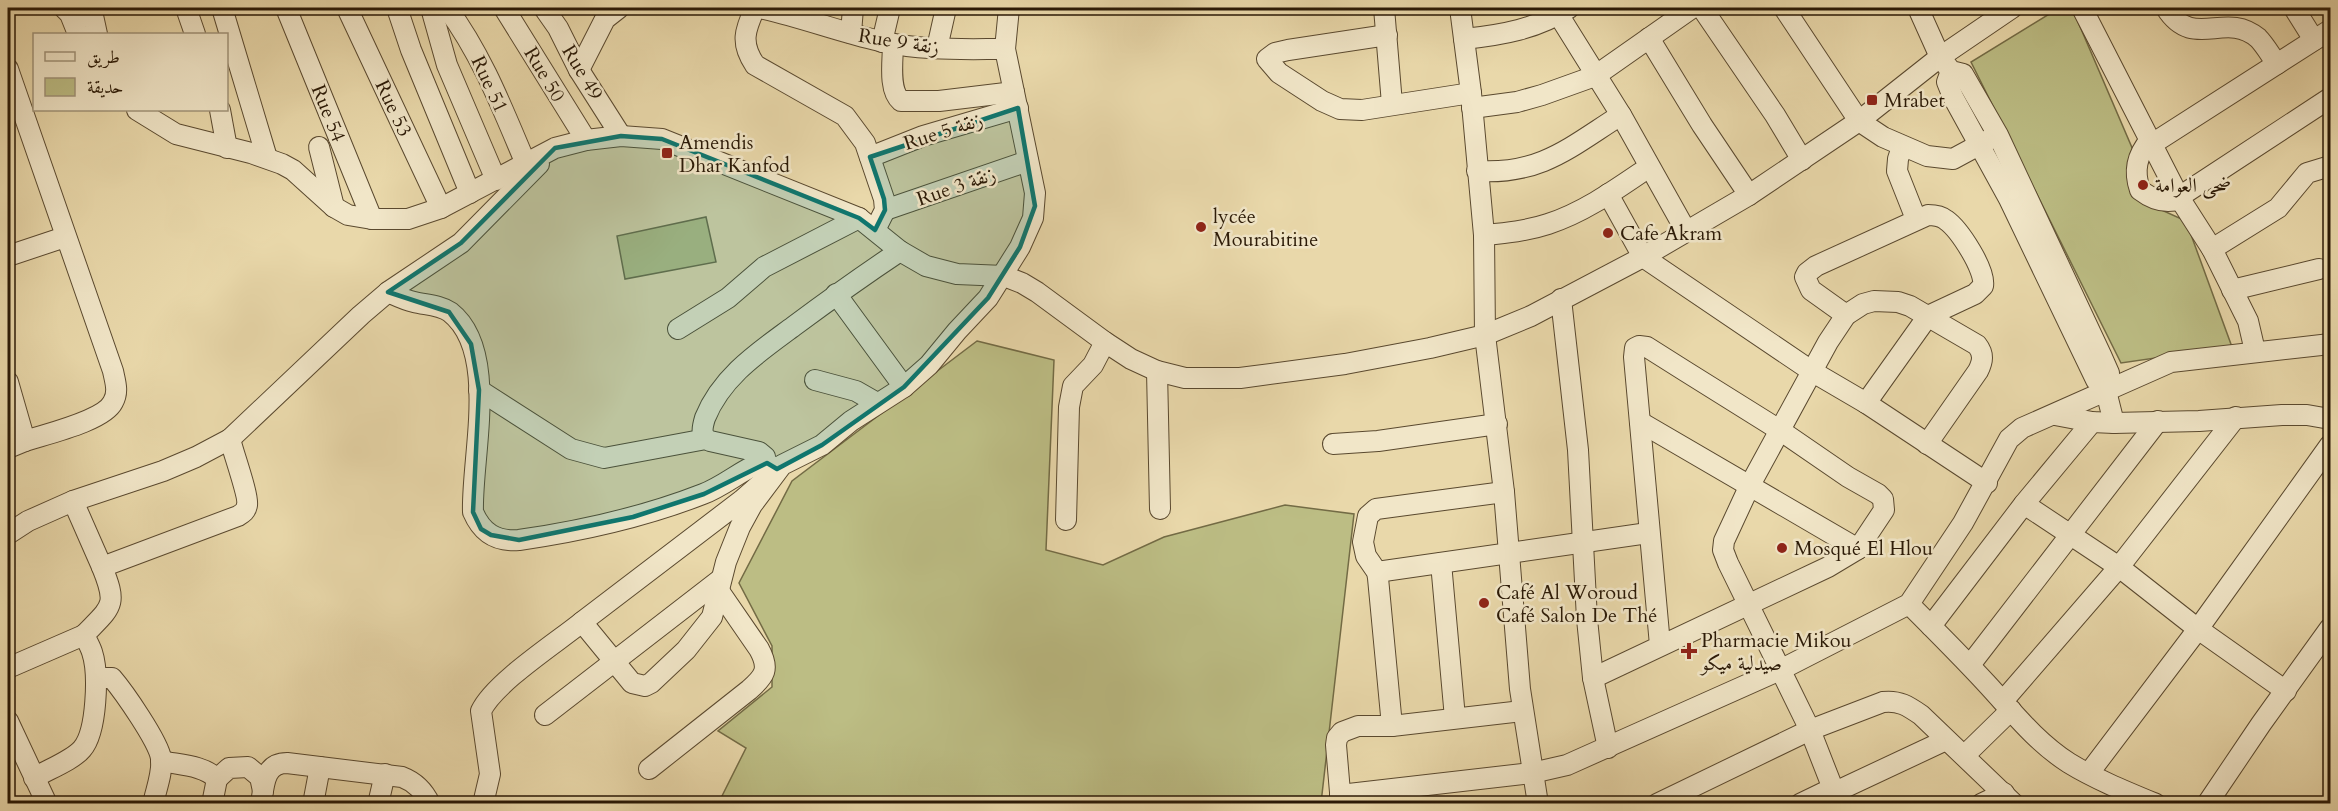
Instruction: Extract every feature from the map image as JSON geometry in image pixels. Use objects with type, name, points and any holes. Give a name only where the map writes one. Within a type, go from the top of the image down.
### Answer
[{"type":"street","points":[[186,8],[195,33]]},
{"type":"street","points":[[222,8],[267,158]]},
{"type":"street","name":"Rue 54","points":[[286,8],[372,219]]},
{"type":"street","name":"Rue 53","points":[[347,8],[441,208]]},
{"type":"street","points":[[398,8],[411,50],[470,193]]},
{"type":"street","points":[[430,8],[447,65],[496,180]]},
{"type":"street","name":"Rue 51","points":[[447,8],[482,63],[526,164]]},
{"type":"street","name":"Rue 50","points":[[504,8],[586,140]]},
{"type":"street","name":"Rue 49","points":[[544,8],[558,28],[579,70],[621,136]]},
{"type":"street","points":[[678,329],[728,297],[764,267],[867,224],[885,210],[884,199],[865,143],[845,116],[755,65],[747,52],[745,31],[755,8]]},
{"type":"street","name":"Rue 9 زنقة","points":[[760,8],[798,12],[851,33],[887,43],[937,48],[1005,49]]},
{"type":"street","points":[[851,33],[853,8]]},
{"type":"street","points":[[890,8],[887,43],[897,98],[901,101],[1016,100]]},
{"type":"street","points":[[937,48],[946,8]]},
{"type":"street","points":[[483,804],[490,774],[481,711],[485,704],[513,677],[582,622],[742,500],[775,466],[822,445],[877,403],[904,387],[929,365],[979,309],[1004,276],[1029,230],[1035,206],[1035,193],[1005,49],[1009,8]]},
{"type":"street","points":[[1384,8],[1392,104]]},
{"type":"street","points":[[1460,8],[1472,100],[1484,235],[1485,335],[1504,492],[1522,711],[1538,804]]},
{"type":"street","points":[[1388,35],[1288,50],[1275,53],[1267,58],[1279,73],[1331,106],[1349,111],[1392,104],[1472,100],[1517,102],[1595,76],[1692,8]]},
{"type":"street","points":[[1702,8],[1775,115],[1802,160]]},
{"type":"street","points":[[1784,8],[1859,121],[1902,147],[1927,156],[1953,159],[1998,135]]},
{"type":"street","points":[[1918,8],[1946,64],[1947,82],[2060,302],[2096,380],[2106,391]]},
{"type":"street","points":[[139,111],[176,134],[267,158],[293,170],[334,207],[348,214],[372,219],[408,219],[441,208],[555,148],[586,140],[621,136],[662,139],[867,224],[900,251],[939,271],[1004,276],[1037,292],[1105,342],[1131,359],[1157,371],[1185,378],[1240,378],[1345,364],[1485,335],[1531,316],[1643,257],[1749,195],[1946,64],[2012,8]]},
{"type":"street","points":[[2082,8],[2180,198],[2212,249],[2251,328],[2254,351]]},
{"type":"street","points":[[2166,8],[2176,21],[2195,30],[2230,27],[2250,33],[2258,38],[2277,64]]},
{"type":"street","points":[[2298,9],[2322,35],[2151,142],[2139,155],[2136,173],[2140,190],[2157,200],[2166,202],[2180,198],[2331,98]]},
{"type":"street","points":[[67,11],[77,17],[85,16],[93,10],[97,33]]},
{"type":"street","points":[[67,11],[78,33]]},
{"type":"street","points":[[579,70],[607,11]]},
{"type":"street","points":[[1464,39],[1518,32],[1563,11],[1595,76],[1621,115],[1686,231]]},
{"type":"street","points":[[1650,38],[1702,125],[1749,195]]},
{"type":"street","points":[[1946,64],[1963,74],[1998,135],[2109,373],[2106,391],[2114,423]]},
{"type":"street","points":[[8,69],[113,370],[117,391],[115,400],[103,414],[16,444],[8,382]]},
{"type":"street","name":"Rue 5 زنقة","points":[[870,157],[1016,100]]},
{"type":"street","points":[[220,111],[227,148]]},
{"type":"street","points":[[1477,171],[1520,169],[1548,160],[1621,115]]},
{"type":"street","points":[[319,147],[334,207]]},
{"type":"street","points":[[1902,147],[1897,171],[1916,219]]},
{"type":"street","points":[[8,534],[28,521],[73,501],[163,471],[230,439],[360,315],[388,292],[461,243],[555,148]]},
{"type":"street","name":"Rue 3 زنقة","points":[[885,210],[1028,161]]},
{"type":"street","points":[[2212,249],[2278,208],[2307,173],[2331,166]]},
{"type":"street","points":[[1484,235],[1531,229],[1550,223],[1608,194],[1649,167]]},
{"type":"street","points":[[1608,194],[1643,257],[1813,372],[1866,403],[1987,483]]},
{"type":"street","points":[[1846,315],[1811,290],[1805,277],[1807,273],[1816,266],[1916,219],[1935,215],[1947,221],[1976,258],[1984,281],[1983,286],[1975,294],[1928,316],[1866,403]]},
{"type":"street","points":[[8,256],[65,237]]},
{"type":"street","points":[[706,439],[702,428],[710,408],[735,373],[836,294],[900,251]]},
{"type":"street","points":[[2232,290],[2319,269]]},
{"type":"street","points":[[388,292],[412,302],[449,312],[458,320],[471,344],[476,360],[479,390],[472,512],[481,529],[501,539],[519,540],[565,534],[633,517],[704,494],[756,465],[775,466]]},
{"type":"street","points":[[836,294],[904,387]]},
{"type":"street","points":[[1561,299],[1575,411],[1593,678],[1608,748]]},
{"type":"street","points":[[1834,795],[1810,730],[1747,604],[1723,549],[1726,533],[1750,485],[1846,315],[1863,304],[1874,301],[1898,302],[1928,316],[1977,345],[1982,353],[1978,371],[1927,444]]},
{"type":"street","points":[[1066,520],[1069,408],[1073,386],[1094,365],[1105,342]]},
{"type":"street","points":[[1522,711],[1392,726],[1349,728],[1337,738],[1336,745],[1341,799],[1532,774],[1567,765],[1780,670],[1909,604],[1987,483],[2009,439],[2022,428],[2171,362],[2331,344]]},
{"type":"street","points":[[1593,678],[1818,571],[1858,549],[1884,510],[1883,500],[1878,494],[1650,349],[1641,346],[1636,347],[1634,357],[1648,533],[1660,645]]},
{"type":"street","points":[[1157,371],[1160,509]]},
{"type":"street","points":[[815,380],[856,391],[877,403]]},
{"type":"street","points":[[479,390],[571,449],[604,458],[706,439],[759,452],[775,466]]},
{"type":"street","points":[[2055,415],[2092,422],[2114,423],[2307,415],[2331,420]]},
{"type":"street","points":[[1965,755],[2119,567],[2236,417]]},
{"type":"street","points":[[1970,665],[2158,421]]},
{"type":"street","points":[[1640,422],[1858,549]]},
{"type":"street","points":[[1931,626],[2024,504],[2092,422]]},
{"type":"street","points":[[1333,444],[1378,441],[1497,424]]},
{"type":"street","points":[[102,567],[243,514],[248,498],[230,439]]},
{"type":"street","points":[[2089,773],[2198,629],[2331,445]]},
{"type":"street","points":[[582,622],[632,683],[645,686],[651,683],[686,650],[712,616],[732,544],[775,466]]},
{"type":"street","points":[[1392,726],[1377,572],[1366,556],[1363,542],[1368,516],[1372,511],[1433,500],[1504,492]]},
{"type":"street","points":[[8,668],[84,635],[111,605],[110,587],[73,501]]},
{"type":"street","points":[[2024,504],[2119,567],[2198,629],[2286,691]]},
{"type":"street","points":[[1377,572],[1648,533]]},
{"type":"street","points":[[1441,563],[1455,718]]},
{"type":"street","points":[[545,715],[720,585]]},
{"type":"street","points":[[649,769],[749,690],[761,680],[764,674],[764,658],[720,585]]},
{"type":"street","points":[[1909,604],[1970,665],[2030,731],[2051,749],[2069,763],[2146,802]]},
{"type":"street","points":[[2207,804],[2261,724],[2331,628]]},
{"type":"street","points":[[34,778],[78,753],[84,747],[92,723],[96,678],[92,652],[84,635]]},
{"type":"street","points":[[96,678],[112,678],[128,696],[161,756],[160,774],[153,804]]},
{"type":"street","points":[[1657,804],[1810,730],[1882,702],[1893,701],[1904,704],[1921,715],[2009,798]]},
{"type":"street","points":[[8,722],[46,804]]},
{"type":"street","points":[[1800,804],[1834,795],[1946,740]]},
{"type":"street","points":[[161,761],[205,770],[217,779]]},
{"type":"street","points":[[262,797],[267,775],[273,766],[287,763],[385,774],[409,780],[422,790],[430,804]]},
{"type":"street","points":[[212,804],[217,779],[229,768],[249,767],[260,777],[262,797]]},
{"type":"street","points":[[313,804],[320,767]]},
{"type":"street","points":[[378,804],[385,774]]},
{"type":"street","points":[[1981,804],[2009,798]]},
{"type":"highlighted area","points":[[1018,108],[1035,206],[1020,247],[988,298],[904,387],[822,445],[777,469],[767,463],[704,494],[633,517],[519,540],[491,535],[481,529],[473,512],[479,390],[471,344],[449,312],[388,292],[461,243],[555,148],[621,136],[662,139],[859,218],[875,230],[885,210],[884,199],[870,157]]},
{"type":"green space","points":[[2059,8],[2072,8],[2133,150],[2135,198],[2186,221],[2232,347],[2121,363],[1971,62]]},
{"type":"green space","points":[[706,217],[716,262],[625,279],[617,236]]},
{"type":"green space","points":[[977,341],[1054,360],[1046,550],[1103,565],[1164,537],[1285,505],[1354,514],[1321,803],[718,804],[746,748],[718,731],[772,687],[772,646],[739,583],[792,481]]},
{"type":"place","name":"Mrabet","points":[[1872,100]]},
{"type":"place","name":"Amendis Dhar Kanfod","points":[[667,153]]},
{"type":"place","name":"ضحى العوامة","points":[[2143,185]]},
{"type":"place","name":"lycée Mourabitine","points":[[1201,227]]},
{"type":"place","name":"Cafe Akram","points":[[1608,233]]},
{"type":"place","name":"Mosqué El Hlou","points":[[1782,548]]},
{"type":"place","name":"Café Al Woroud Café Salon De Thé","points":[[1484,603]]},
{"type":"place","name":"Pharmacie Mikou صيدلية ميكو","points":[[1689,651]]}]
